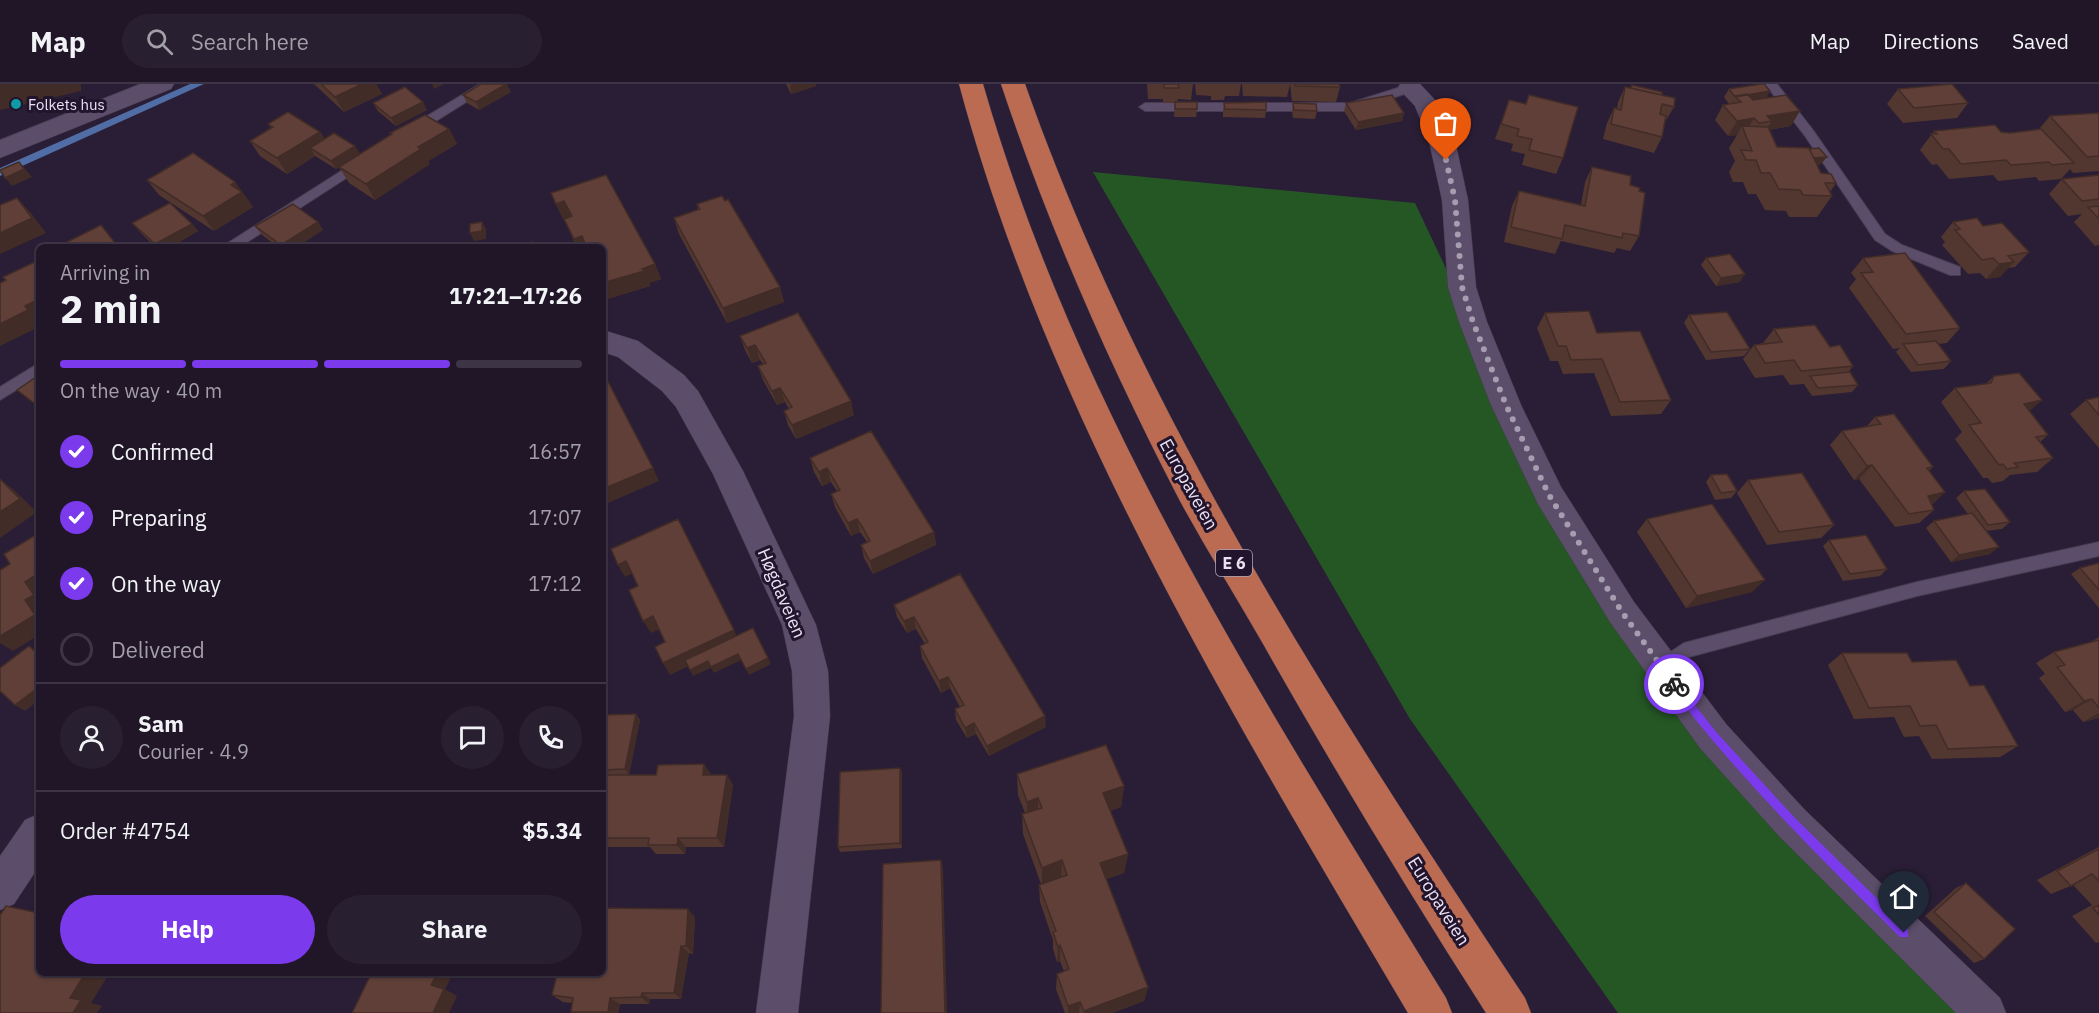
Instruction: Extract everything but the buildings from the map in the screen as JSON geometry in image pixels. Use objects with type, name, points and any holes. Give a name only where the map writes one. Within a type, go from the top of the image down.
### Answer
[{"type":"highway","points":[[971,84],[995,168],[1029,259],[1087,394],[1138,500],[1258,723],[1431,1013]]},
{"type":"highway","name":"Europaveien","points":[[1013,84],[1039,162],[1073,248],[1143,397],[1193,494],[1314,701],[1510,1013]]},
{"type":"street","points":[[0,150],[162,84]]},
{"type":"street","points":[[1410,88],[1426,104],[1442,141],[1455,200],[1462,287],[1473,322],[1506,405],[1549,495],[1622,612],[1713,736],[1791,822],[1985,1013]]},
{"type":"street","name":"Høgdaveien","points":[[606,342],[624,347],[655,367],[687,399],[727,471],[799,625],[810,671],[812,716],[777,1013]]},
{"type":"street","points":[[0,891],[36,837]]},
{"type":"lane","points":[[403,136],[489,84]]},
{"type":"lane","points":[[1771,84],[1809,133],[1880,237],[1897,248],[1955,271]]},
{"type":"lane","points":[[1145,107],[1351,107],[1410,88]]},
{"type":"lane","points":[[233,244],[374,154]]},
{"type":"lane","points":[[0,394],[36,371]]},
{"type":"lane","points":[[1661,668],[1684,651],[1917,589],[2099,549]]},
{"type":"green space","points":[[1093,172],[1415,203],[1485,351],[1624,621],[1993,1013],[1618,1013],[1410,719]]},
{"type":"waterway","points":[[0,172],[199,84]]},
{"type":"way so far","points":[[1446,160],[1455,200],[1462,287],[1473,322],[1506,405],[1514,417],[1549,495],[1622,612],[1674,684]]},
{"type":"place","name":"Folkets hus","points":[[16,104]]},
{"type":"route","points":[[1674,684],[1713,736],[1791,822],[1904,933]]}]
